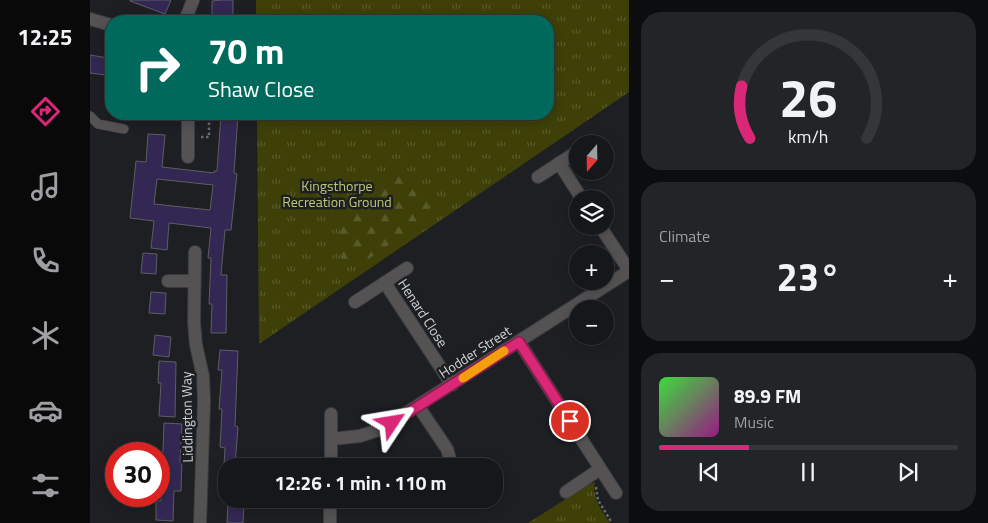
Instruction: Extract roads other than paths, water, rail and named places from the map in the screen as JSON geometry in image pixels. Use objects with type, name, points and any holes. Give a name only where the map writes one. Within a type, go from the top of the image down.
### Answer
[{"type":"street","points":[[187,15],[193,0]]},
{"type":"street","points":[[90,19],[105,23]]},
{"type":"street","points":[[188,120],[188,157]]},
{"type":"street","points":[[538,177],[569,157]]},
{"type":"street","points":[[559,163],[576,190]]},
{"type":"street","points":[[606,235],[629,271]]},
{"type":"street","name":"Liddington Way","points":[[195,252],[195,333],[203,384],[204,435],[200,523]]},
{"type":"street","name":"Henard Close","points":[[355,302],[407,268]]},
{"type":"street","name":"Hodder Street","points":[[331,439],[350,438],[372,433],[392,423],[629,271]]},
{"type":"street","points":[[168,281],[194,281]]},
{"type":"street","name":"Henard Close","points":[[385,282],[452,385]]},
{"type":"street","points":[[519,342],[616,493]]},
{"type":"street","points":[[418,406],[446,449],[449,458]]},
{"type":"street","points":[[331,414],[331,458]]},
{"type":"street","points":[[566,492],[600,468]]},
{"type":"street","points":[[330,508],[330,523]]},
{"type":"lane","points":[[90,116],[98,124],[124,129]]},
{"type":"park label","name":"Kingsthorpe Recreation Ground","points":[[337,194]]}]
